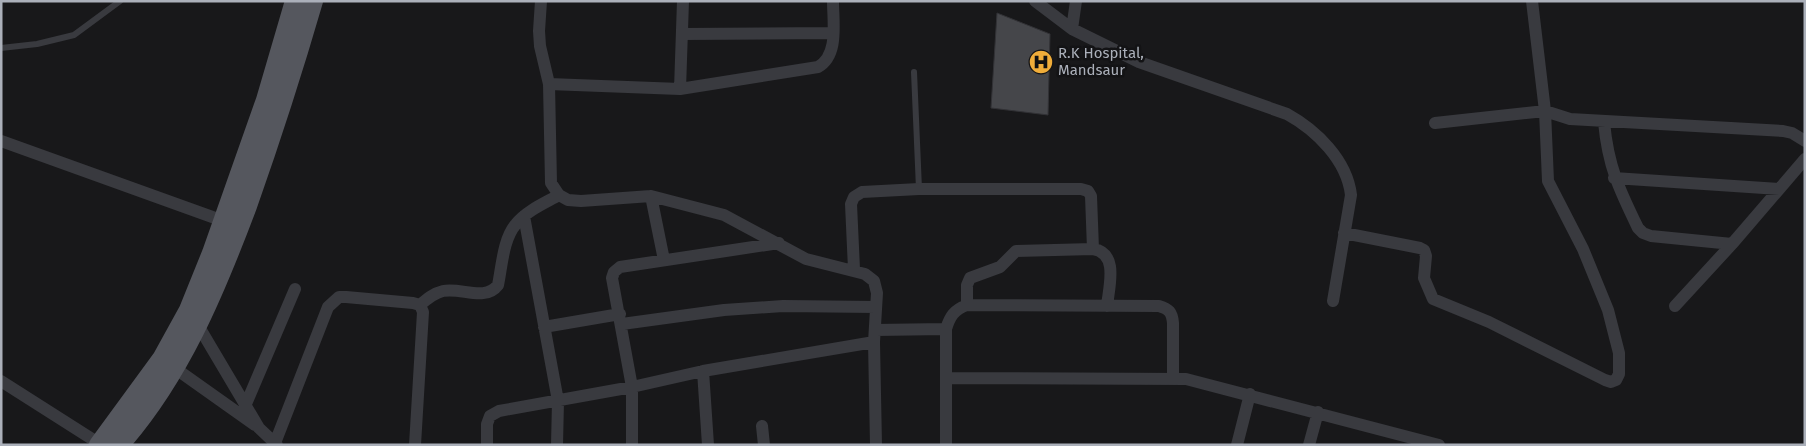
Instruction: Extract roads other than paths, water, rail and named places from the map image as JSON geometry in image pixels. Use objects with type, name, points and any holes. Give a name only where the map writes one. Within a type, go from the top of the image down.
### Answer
[{"type":"main road","points":[[231,223],[295,1]]},
{"type":"main road","points":[[106,444],[168,363],[194,317],[231,223],[279,117],[313,1]]},
{"type":"street","points":[[541,1],[540,46],[549,84],[551,183],[558,195],[568,200],[581,201],[651,196],[724,215],[806,259],[854,269],[874,281],[876,307],[874,336],[876,445]]},
{"type":"street","points":[[680,90],[683,1]]},
{"type":"street","points":[[549,84],[680,90],[818,67],[828,62],[832,51],[833,1]]},
{"type":"street","points":[[1035,1],[1072,29],[1153,68],[1287,114],[1298,120],[1328,147],[1338,159],[1350,182],[1351,195],[1333,301]]},
{"type":"street","points":[[1072,29],[1076,1]]},
{"type":"street","points":[[1344,233],[1424,250],[1426,256],[1424,278],[1433,299],[1489,322],[1605,380],[1611,382],[1616,380],[1619,374],[1619,353],[1608,310],[1583,248],[1548,181],[1545,111],[1532,1]]},
{"type":"street","points":[[682,34],[832,33]]},
{"type":"street","points":[[1436,123],[1545,111],[1570,119],[1604,122],[1783,131],[1792,133],[1805,141]]},
{"type":"street","points":[[1604,122],[1608,154],[1614,178],[1638,228],[1643,233],[1651,236],[1732,244]]},
{"type":"street","points":[[1,141],[231,223]]},
{"type":"street","points":[[1674,306],[1732,244],[1805,159]]},
{"type":"street","points":[[1614,178],[1778,189]]},
{"type":"street","points":[[854,269],[851,204],[854,197],[862,192],[919,189],[1081,189],[1088,191],[1091,196],[1093,249]]},
{"type":"street","points":[[420,306],[434,294],[444,290],[486,294],[494,291],[498,285],[509,236],[515,224],[524,216],[558,195]]},
{"type":"street","points":[[651,196],[664,260]]},
{"type":"street","points":[[524,216],[558,401],[557,445]]},
{"type":"street","points":[[632,445],[632,387],[612,278],[614,272],[620,267],[779,243]]},
{"type":"street","points":[[967,305],[967,285],[970,278],[1000,267],[1016,251],[1093,249],[1102,250],[1108,256],[1110,263],[1107,306]]},
{"type":"street","points":[[246,404],[295,289]]},
{"type":"street","points":[[168,363],[259,428],[276,444],[333,301],[346,297],[413,303],[420,306]]},
{"type":"street","points":[[946,445],[946,329],[950,317],[957,309],[967,305],[1167,308],[1172,314],[1173,322],[1173,377]]},
{"type":"street","points":[[415,445],[423,319],[420,306]]},
{"type":"street","points":[[544,327],[744,308],[783,306],[876,307]]},
{"type":"street","points":[[194,317],[259,428]]},
{"type":"street","points":[[487,445],[487,424],[490,416],[499,411],[632,387],[874,336],[946,329]]},
{"type":"street","points":[[702,371],[708,445]]},
{"type":"street","points":[[946,378],[1173,377],[1250,394],[1433,444]]},
{"type":"street","points":[[1,381],[106,444]]},
{"type":"street","points":[[1237,445],[1250,394]]},
{"type":"street","points":[[1309,445],[1318,412]]},
{"type":"street","points":[[762,426],[764,445]]},
{"type":"lane","points":[[1,48],[37,44],[74,35],[120,1]]},
{"type":"lane","points":[[914,72],[919,189]]},
{"type":"place","name":"R.K Hospital, Mandsaur","points":[[1041,62]]}]
